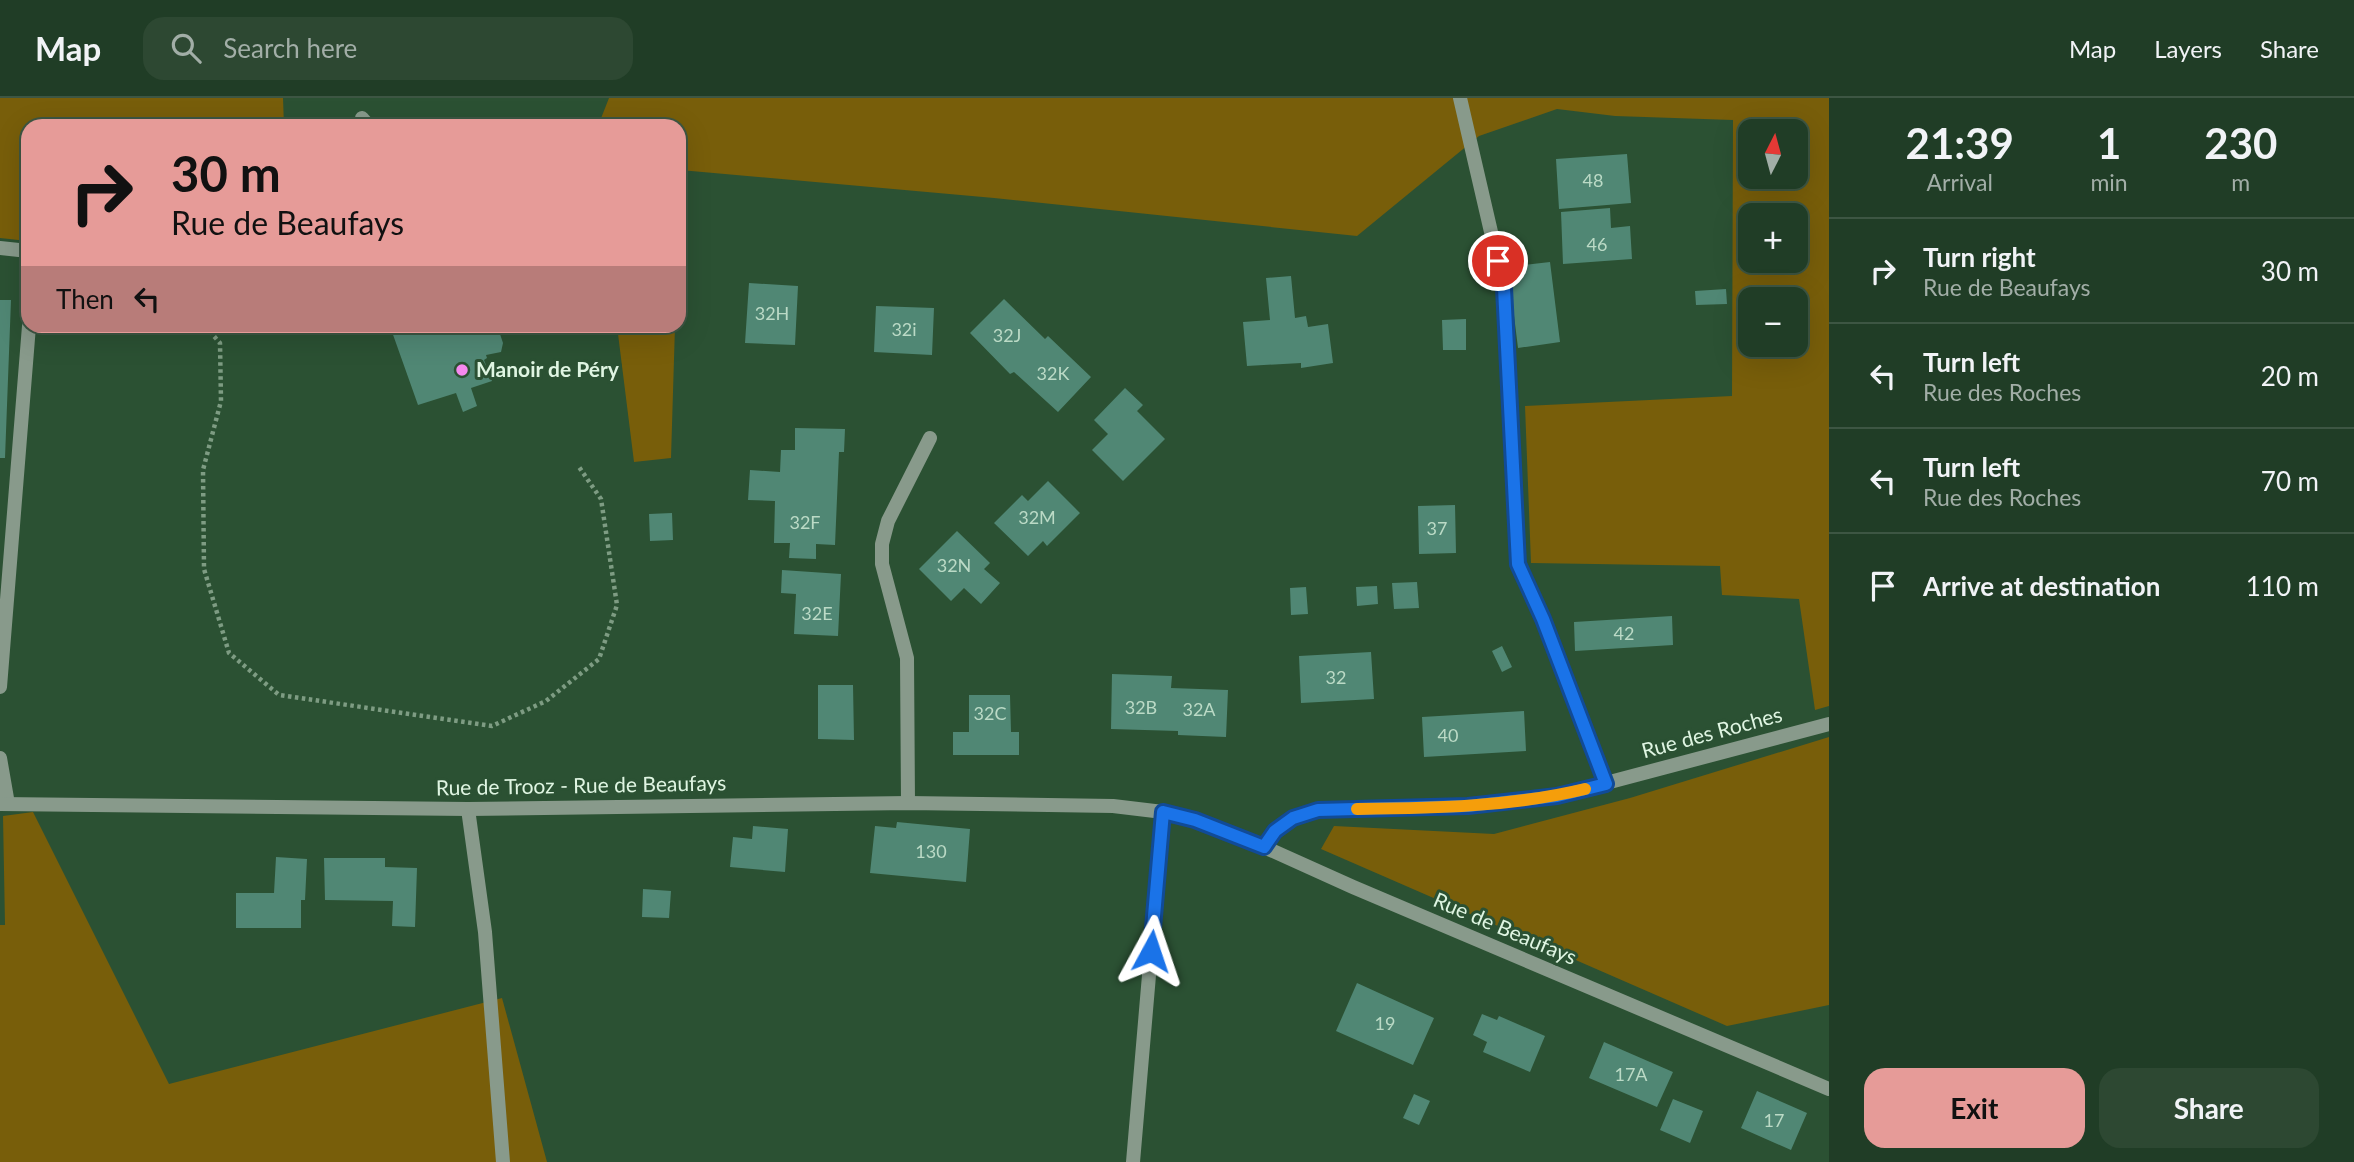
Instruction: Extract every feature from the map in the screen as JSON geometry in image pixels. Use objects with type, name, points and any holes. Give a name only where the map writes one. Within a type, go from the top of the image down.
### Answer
[{"type":"street","points":[[1460,98],[1504,288],[1518,564],[1543,619],[1606,784]]},
{"type":"street","points":[[0,248],[21,250]]},
{"type":"street","points":[[0,687],[28,333]]},
{"type":"street","points":[[908,803],[907,658],[882,564],[882,544],[888,521],[930,438]]},
{"type":"street","name":"Rue des Roches","points":[[1264,847],[1275,831],[1293,818],[1318,810],[1482,805],[1557,796],[1829,724]]},
{"type":"street","points":[[0,758],[4,804]]},
{"type":"street","name":"Rue de Trooz - Rue de Beaufays","points":[[4,804],[468,809],[908,803],[1112,806],[1163,812]]},
{"type":"street","points":[[468,809],[485,933],[503,1162]]},
{"type":"street","points":[[1133,1162],[1163,812]]},
{"type":"street","name":"Rue de Beaufays","points":[[1163,812],[1195,820],[1264,847],[1829,1089]]},
{"type":"path","points":[[211,333],[220,343],[221,401],[203,470],[204,569],[229,653],[279,695],[492,726],[546,701],[599,659],[617,605],[601,499],[579,467]]},
{"type":"shaded area","points":[[0,98],[283,98],[284,119],[21,119],[21,240],[0,238]]},
{"type":"shaded area","points":[[609,98],[1829,98],[1829,706],[1815,710],[1799,599],[1722,595],[1720,566],[1531,563],[1525,406],[1732,396],[1733,120],[1615,116],[1557,109],[1479,136],[1357,236],[994,198],[686,171],[686,119],[601,119]]},
{"type":"shaded area","points":[[618,333],[675,333],[671,458],[634,462]]},
{"type":"shaded area","points":[[1829,737],[1829,1005],[1727,1026],[1321,849],[1334,826],[1494,834],[1630,798]]},
{"type":"shaded area","points":[[33,812],[169,1084],[502,998],[547,1162],[0,1162],[0,925],[5,925],[3,816]]},
{"type":"building","points":[[1627,154],[1631,203],[1559,209],[1556,159]]},
{"type":"building","points":[[1610,208],[1611,228],[1630,226],[1632,259],[1563,264],[1561,212]]},
{"type":"building","points":[[1550,262],[1560,342],[1518,348],[1508,267]]},
{"type":"building","points":[[1291,276],[1295,318],[1306,316],[1308,327],[1328,324],[1333,363],[1301,368],[1301,363],[1247,366],[1243,322],[1270,320],[1266,278]]},
{"type":"building","points":[[749,283],[798,286],[795,345],[745,343]]},
{"type":"building","points":[[1726,289],[1727,304],[1696,305],[1695,291]]},
{"type":"building","points":[[1004,299],[1045,339],[1048,336],[1091,377],[1058,412],[1014,372],[1010,374],[970,333]]},
{"type":"building","points":[[0,300],[11,300],[5,458],[0,458]]},
{"type":"building","points":[[876,306],[934,308],[932,355],[874,352]]},
{"type":"building","points":[[1466,319],[1466,350],[1443,350],[1442,320]]},
{"type":"building","name":"Manoir de Péry","points":[[392,333],[500,333],[503,343],[501,352],[486,355],[484,360],[492,381],[471,388],[477,406],[463,412],[456,393],[418,405]]},
{"type":"building","points":[[1125,388],[1143,405],[1137,411],[1165,439],[1123,481],[1092,450],[1108,434],[1094,420]]},
{"type":"building","points":[[795,428],[845,429],[844,452],[839,452],[835,545],[816,544],[816,559],[789,558],[790,543],[774,543],[775,501],[748,500],[750,470],[780,472],[781,450],[795,450]]},
{"type":"building","points":[[1048,481],[1080,513],[1047,546],[1043,541],[1028,556],[994,523],[1022,495],[1028,501]]},
{"type":"building","points":[[1455,505],[1456,553],[1419,554],[1418,506]]},
{"type":"building","points":[[672,513],[673,540],[650,541],[649,514]]},
{"type":"building","points":[[957,531],[990,563],[984,569],[1000,583],[981,604],[964,588],[951,601],[919,569]]},
{"type":"building","points":[[782,570],[841,574],[838,636],[794,634],[796,594],[781,593]]},
{"type":"building","points":[[1417,582],[1419,608],[1394,609],[1392,583]]},
{"type":"building","points":[[1377,586],[1378,604],[1357,606],[1356,587]]},
{"type":"building","points":[[1306,587],[1308,614],[1291,615],[1290,588]]},
{"type":"building","points":[[1672,616],[1673,645],[1575,651],[1574,622]]},
{"type":"building","points":[[1502,646],[1512,667],[1502,672],[1492,651]]},
{"type":"building","points":[[1371,652],[1374,699],[1301,703],[1299,656]]},
{"type":"building","points":[[1112,674],[1172,676],[1171,688],[1228,690],[1226,737],[1178,735],[1178,731],[1111,729]]},
{"type":"building","points":[[818,685],[853,685],[854,740],[818,739]]},
{"type":"building","points":[[969,695],[1010,695],[1011,732],[1019,732],[1019,755],[953,755],[953,732],[969,732]]},
{"type":"building","points":[[1524,711],[1526,751],[1424,757],[1422,717]]},
{"type":"building","points":[[897,822],[970,829],[966,882],[870,873],[875,826],[896,828]]},
{"type":"building","points":[[753,826],[788,829],[785,872],[730,867],[733,837],[752,839]]},
{"type":"building","points":[[276,857],[307,859],[305,900],[301,900],[301,928],[236,928],[236,893],[274,893]]},
{"type":"building","points":[[324,858],[385,858],[385,867],[417,868],[415,927],[392,926],[393,901],[325,900]]},
{"type":"building","points":[[643,889],[671,891],[669,918],[642,917]]},
{"type":"building","points":[[1357,983],[1434,1018],[1413,1065],[1336,1031]]},
{"type":"building","points":[[1482,1014],[1497,1020],[1499,1016],[1545,1036],[1530,1072],[1483,1052],[1487,1042],[1473,1035]]},
{"type":"building","points":[[1604,1042],[1673,1072],[1657,1107],[1589,1078]]},
{"type":"building","points":[[1757,1091],[1807,1113],[1791,1150],[1741,1128]]},
{"type":"building","points":[[1414,1094],[1430,1101],[1419,1125],[1403,1118]]},
{"type":"building","points":[[1673,1099],[1703,1111],[1690,1143],[1660,1130]]},
{"type":"slow traffic","points":[[1357,809],[1468,806],[1557,796],[1585,789]]},
{"type":"place","name":"Manoir de Péry","points":[[462,370]]},
{"type":"route","points":[[1151,951],[1163,812],[1195,820],[1264,847],[1275,831],[1293,818],[1318,810],[1468,806],[1557,796],[1606,784],[1543,619],[1518,564],[1504,288],[1498,261]]}]
